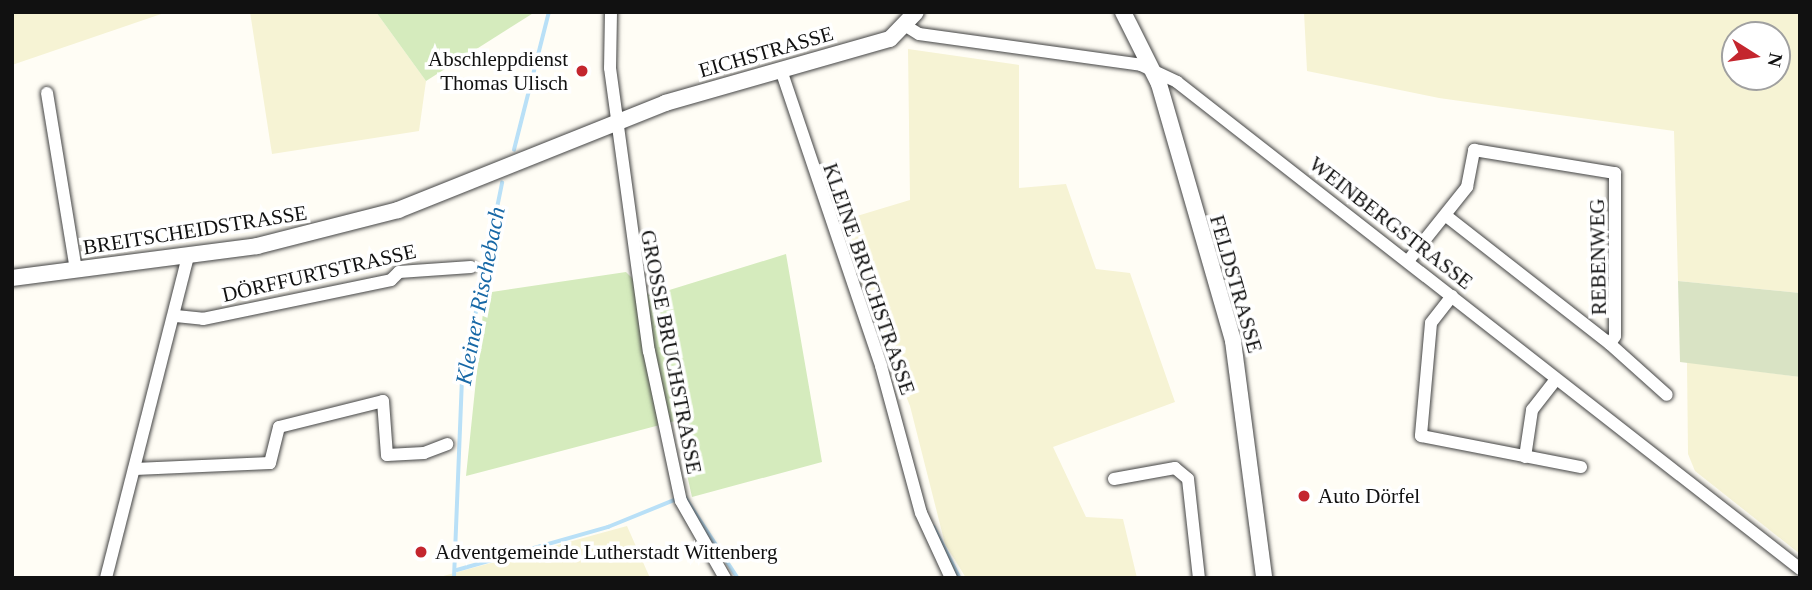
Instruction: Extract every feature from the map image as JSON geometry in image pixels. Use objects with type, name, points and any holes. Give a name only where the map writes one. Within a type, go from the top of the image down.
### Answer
[{"type":"street","name":"GROSSE BRUCHSTRASSE","points":[[611,12],[617,121],[634,269],[680,498],[725,578]]},
{"type":"street","name":"EICHSTRASSE","points":[[617,121],[890,39],[906,26],[916,12]]},
{"type":"street","name":"FELDSTRASSE","points":[[1123,12],[1153,68],[1237,360],[1264,578]]},
{"type":"street","name":"WEINBERGSTRASSE","points":[[906,26],[919,34],[1153,68],[1207,102],[1800,569]]},
{"type":"street","name":"KLEINE BRUCHSTRASSE","points":[[781,70],[881,366],[921,513],[951,578]]},
{"type":"street","points":[[47,93],[76,270]]},
{"type":"street","name":"BREITSCHEIDSTRASSE","points":[[12,278],[277,242],[398,210],[617,121]]},
{"type":"street","name":"REBENWEG","points":[[1408,261],[1467,187],[1474,150],[1615,173],[1618,323],[1610,344]]},
{"type":"street","name":"REBENWEG","points":[[1446,215],[1610,344],[1667,395]]},
{"type":"street","points":[[106,578],[177,316],[188,256]]},
{"type":"street","name":"DÖRFFURTSTRASSE","points":[[177,316],[211,317],[391,279],[399,272],[471,267]]},
{"type":"street","points":[[1452,296],[1431,323],[1421,436],[1581,467]]},
{"type":"street","points":[[1524,457],[1532,410],[1556,379]]},
{"type":"street","points":[[135,469],[270,463],[279,427],[383,401],[387,455],[424,453],[447,444]]},
{"type":"street","points":[[1114,479],[1175,468],[1188,479],[1199,578]]},
{"type":"shaded area","points":[[12,12],[167,12],[12,65]]},
{"type":"shaded area","points":[[250,12],[376,12],[426,81],[419,131],[272,154]]},
{"type":"shaded area","points":[[1304,12],[1800,12],[1800,293],[1678,281],[1674,131],[1439,98],[1307,71]]},
{"type":"shaded area","points":[[908,49],[1019,65],[1019,188],[1066,184],[1096,269],[1130,273],[1175,402],[1053,447],[1086,517],[1123,519],[1137,578],[966,578],[945,544],[910,406],[837,222],[910,200]]},
{"type":"shaded area","points":[[1687,362],[1800,377],[1800,554],[1695,471],[1688,454]]},
{"type":"shaded area","points":[[627,526],[650,578],[436,578]]},
{"type":"green space","points":[[376,12],[535,12],[426,81]]},
{"type":"green space","points":[[786,254],[822,462],[692,497],[675,421],[466,476],[485,293],[626,272],[650,296]]},
{"type":"green space","points":[[1678,281],[1800,293],[1800,377],[1680,362]]},
{"type":"waterway","name":"Kleiner Rischebach","points":[[514,150],[549,12]]},
{"type":"waterway","name":"Kleiner Rischebach","points":[[454,578],[462,380],[502,183]]},
{"type":"waterway","points":[[685,497],[738,578]]},
{"type":"waterway","points":[[457,570],[608,527],[677,499]]},
{"type":"waterway","points":[[934,527],[960,578]]},
{"type":"place","name":"Abschleppdienst Thomas Ulisch","points":[[582,71]]},
{"type":"place","name":"Auto Dörfel","points":[[1304,496]]},
{"type":"place","name":"Adventgemeinde Lutherstadt Wittenberg","points":[[421,552]]}]
